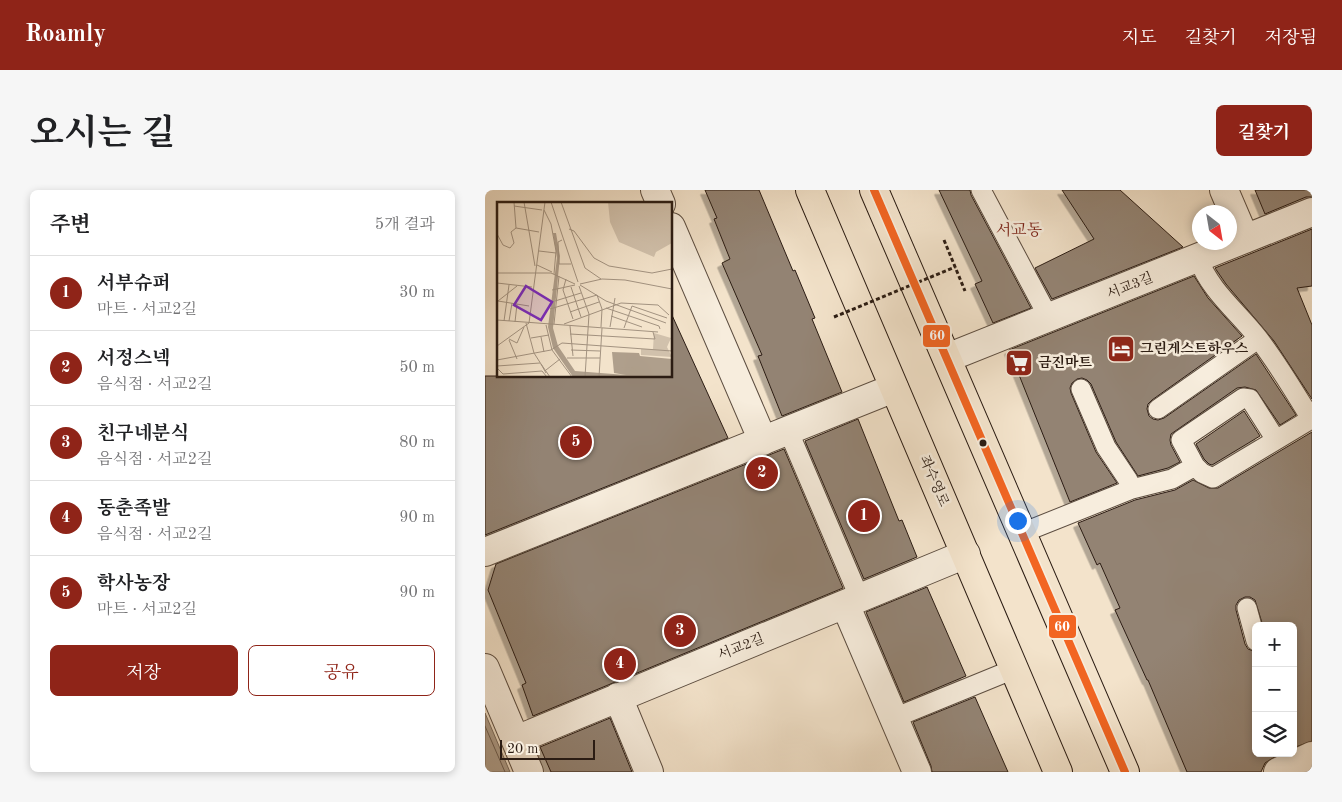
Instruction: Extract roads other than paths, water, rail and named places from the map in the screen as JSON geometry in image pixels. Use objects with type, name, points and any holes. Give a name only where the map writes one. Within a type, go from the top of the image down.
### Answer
[{"type":"main road","name":"좌수영로","points":[[810,190],[1058,772]]},
{"type":"main road","points":[[874,190],[1125,772]]},
{"type":"street","points":[[655,190],[660,202]]},
{"type":"street","points":[[1224,190],[1245,239]]},
{"type":"street","name":"서교3길","points":[[947,358],[1312,212]]},
{"type":"street","points":[[673,237],[678,263],[763,441]]},
{"type":"street","points":[[485,552],[895,388]]},
{"type":"street","name":"서교2길","points":[[516,740],[966,554]]},
{"type":"street","points":[[852,601],[894,718],[917,772]]},
{"type":"street","points":[[485,668],[529,772]]},
{"type":"street","points":[[618,698],[649,772]]},
{"type":"lane","points":[[981,190],[1049,318]]},
{"type":"lane","points":[[1199,258],[1203,271],[1225,302],[1241,316],[1258,339],[1286,378],[1311,419],[1213,478],[1202,473],[1195,466],[1181,440],[1243,398],[1250,399],[1276,440]]},
{"type":"lane","points":[[1158,409],[1258,339]]},
{"type":"lane","points":[[1081,389],[1103,440],[1132,489]]},
{"type":"lane","points":[[788,430],[852,601]]},
{"type":"lane","points":[[1022,533],[1132,489],[1172,479],[1195,466]]},
{"type":"lane","points":[[1247,608],[1252,626]]},
{"type":"lane","points":[[894,718],[1014,669]]},
{"type":"water","points":[[485,713],[510,772],[485,772]]},
{"type":"place","name":"그린게스트하우스","points":[[1121,349]]},
{"type":"place","name":"금진마트","points":[[1019,363]]},
{"type":"place","name":"학사농장","points":[[576,442]]},
{"type":"place","name":"서정스넥","points":[[762,473]]},
{"type":"place","name":"서부슈퍼","points":[[864,516]]},
{"type":"place","name":"친구네분식","points":[[680,631]]},
{"type":"place","name":"동춘족발","points":[[620,664]]},
{"type":"district","name":"서교동","points":[[1019,231]]}]
